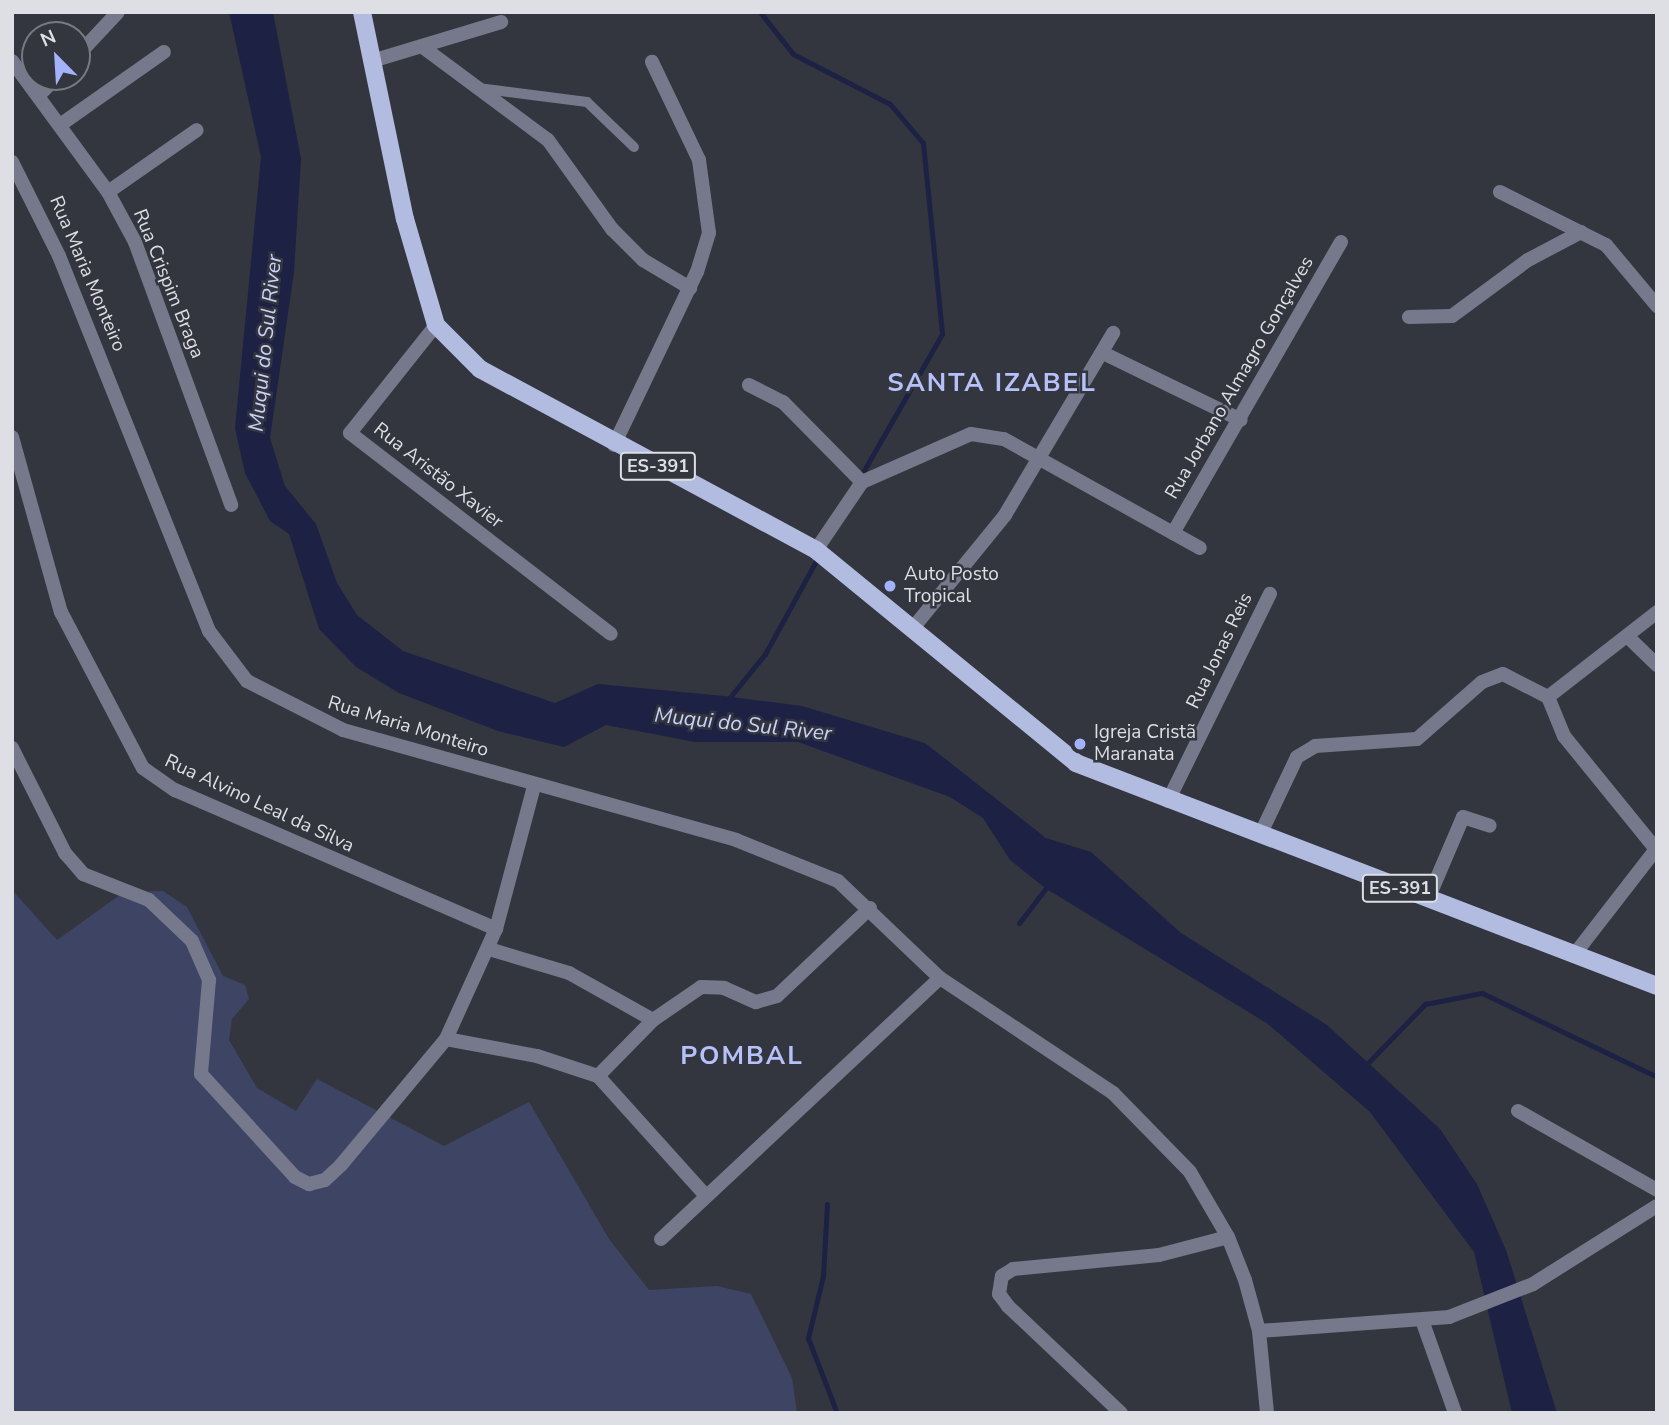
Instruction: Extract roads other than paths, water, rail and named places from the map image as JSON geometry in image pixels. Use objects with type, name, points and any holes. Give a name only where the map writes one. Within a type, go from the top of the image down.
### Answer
[{"type":"main road","name":"ES-391","points":[[362,12],[405,219],[436,325],[480,369],[614,445],[816,550],[913,628],[1036,735],[1076,763],[1168,801],[1657,986]]},
{"type":"street","points":[[91,40],[118,12]]},
{"type":"street","points":[[372,61],[424,48],[501,22]]},
{"type":"street","points":[[424,48],[471,88],[548,140],[612,229],[643,260],[690,288]]},
{"type":"street","points":[[60,125],[164,52]]},
{"type":"street","name":"Rua Crispim Braga","points":[[12,61],[108,192],[135,242],[231,505]]},
{"type":"street","points":[[614,445],[690,288],[709,233],[708,191],[688,132],[652,62]]},
{"type":"street","points":[[39,95],[43,91]]},
{"type":"street","points":[[108,192],[197,130]]},
{"type":"street","name":"Rua Maria Monteiro","points":[[12,162],[64,268],[187,583],[228,661],[247,681],[303,714],[534,786],[770,853],[838,881],[870,908],[940,978],[1080,1066],[1151,1127],[1189,1172],[1228,1237],[1259,1331],[1267,1413]]},
{"type":"street","points":[[1500,192],[1606,245],[1655,298]]},
{"type":"street","points":[[1409,317],[1452,316],[1528,260],[1581,232]]},
{"type":"street","name":"Rua Jorbano Almagro Gonçalves","points":[[1173,533],[1241,420],[1341,242]]},
{"type":"street","name":"Rua Aristão Xavier","points":[[436,325],[350,433],[611,634]]},
{"type":"street","points":[[913,628],[981,549],[1040,460],[1113,333]]},
{"type":"street","points":[[1103,353],[1241,420]]},
{"type":"street","points":[[749,385],[783,402],[862,482]]},
{"type":"street","points":[[816,550],[862,482],[971,434],[1004,439],[1200,548]]},
{"type":"street","name":"Rua Alvino Leal da Silva","points":[[12,437],[61,612],[143,768],[175,790],[496,929]]},
{"type":"street","name":"Rua Jonas Reis","points":[[1168,801],[1270,594]]},
{"type":"street","points":[[1548,697],[1657,612]]},
{"type":"street","points":[[1627,636],[1657,665]]},
{"type":"street","points":[[1260,835],[1297,757],[1315,746],[1417,739],[1482,682],[1503,674],[1548,697],[1564,736],[1656,848],[1574,955]]},
{"type":"street","points":[[12,748],[16,766],[83,874],[149,900],[192,941],[209,980],[201,1074],[295,1177],[309,1184],[325,1180],[446,1039],[496,929],[534,786]]},
{"type":"street","points":[[1428,899],[1463,817],[1490,826]]},
{"type":"street","points":[[598,1076],[653,1020],[701,987],[766,1002],[870,908]]},
{"type":"street","points":[[489,949],[569,973],[653,1020]]},
{"type":"street","points":[[661,1239],[940,978]]},
{"type":"street","points":[[446,1039],[537,1056],[598,1076],[706,1196]]},
{"type":"street","points":[[1518,1111],[1657,1190]]},
{"type":"street","points":[[1259,1331],[1423,1323],[1449,1317],[1533,1284],[1657,1206]]},
{"type":"street","points":[[1121,1413],[1107,1392],[1008,1306],[998,1284],[1002,1276],[1013,1269],[1147,1257],[1228,1237]]},
{"type":"street","points":[[1423,1323],[1455,1413]]},
{"type":"lane","points":[[471,88],[587,102],[634,147]]},
{"type":"water","name":"Muqui do Sul River","points":[[229,12],[273,12],[301,159],[294,272],[270,438],[285,486],[316,524],[337,583],[357,615],[403,651],[555,703],[598,684],[724,696],[802,706],[925,743],[1046,838],[1091,852],[1181,933],[1327,1025],[1440,1129],[1477,1184],[1506,1250],[1557,1413],[1512,1413],[1474,1252],[1370,1112],[1268,1024],[1045,888],[1010,860],[983,818],[950,797],[798,742],[695,742],[606,725],[564,747],[498,731],[399,693],[356,667],[319,629],[289,534],[270,521],[245,473],[235,428],[261,157]]},
{"type":"waterway","points":[[760,12],[793,54],[890,104],[923,143],[942,334],[860,477]]},
{"type":"waterway","name":"Muqui do Sul River","points":[[726,702],[765,654],[818,557]]},
{"type":"waterway","points":[[1019,923],[1049,884]]},
{"type":"waterway","points":[[1362,1069],[1425,1004],[1482,993],[1657,1077]]},
{"type":"waterway","points":[[827,1204],[823,1276],[808,1338],[837,1413]]},
{"type":"place","name":"Auto Posto Tropical","points":[[890,586]]},
{"type":"place","name":"Igreja Cristã Maranata","points":[[1080,744]]},
{"type":"district","name":"SANTA IZABEL","points":[[992,383]]},
{"type":"district","name":"POMBAL","points":[[742,1056]]}]
